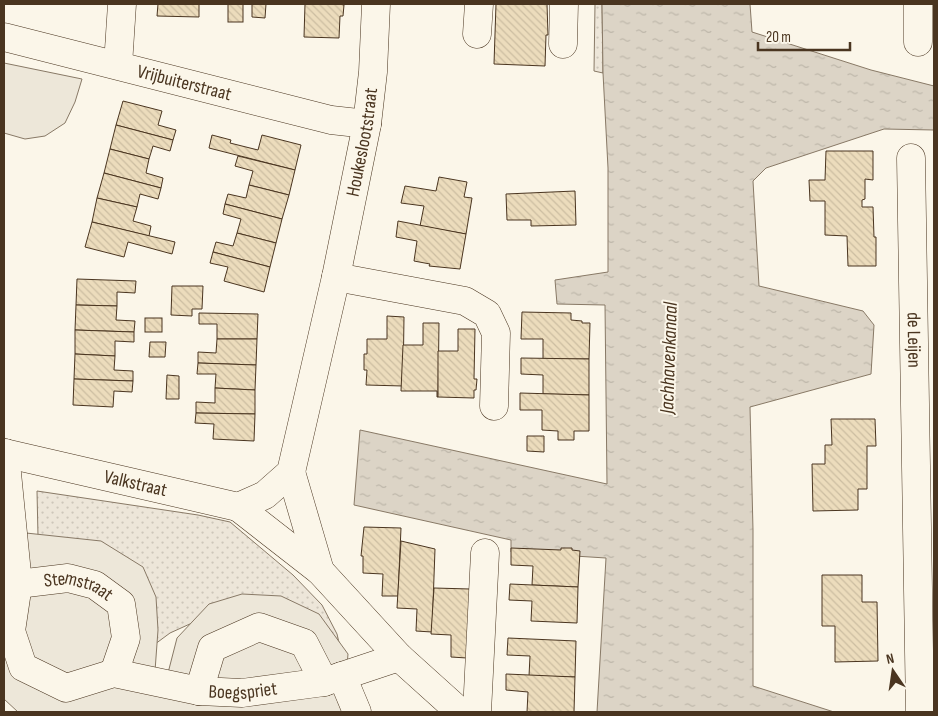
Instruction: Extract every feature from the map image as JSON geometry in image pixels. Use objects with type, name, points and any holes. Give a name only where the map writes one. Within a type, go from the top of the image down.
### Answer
[{"type":"street","points":[[118,66],[122,4]]},
{"type":"street","name":"Houkeslootstraat","points":[[291,472],[336,277],[367,124],[373,72],[376,4]]},
{"type":"street","points":[[477,34],[479,4]]},
{"type":"street","points":[[563,44],[564,4]]},
{"type":"street","points":[[918,4],[918,42]]},
{"type":"street","name":"Vrijbuiterstraat","points":[[4,37],[331,120],[367,124]]},
{"type":"street","name":"de Leijen","points":[[911,158],[925,524],[920,712]]},
{"type":"street","points":[[336,277],[465,301],[487,314],[496,333],[494,406]]},
{"type":"street","name":"Valkstraat","points":[[4,453],[238,507]]},
{"type":"street","name":"Stemstraat","points":[[4,453],[18,584],[11,631],[23,667],[66,688],[114,673],[126,638],[121,604],[95,584],[68,578],[18,584]]},
{"type":"street","points":[[320,571],[291,472],[265,495],[238,507],[320,571],[399,657],[460,712]]},
{"type":"street","points":[[477,712],[485,553]]},
{"type":"street","name":"Boegspriet","points":[[358,712],[333,679],[304,643],[259,627],[212,648],[199,691],[242,693],[333,679],[399,657]]},
{"type":"street","points":[[114,673],[199,691]]},
{"type":"shaded area","points":[[595,4],[602,4],[603,73],[594,71]]},
{"type":"shaded area","points":[[4,63],[82,79],[75,102],[65,123],[45,136],[25,139],[4,133]]},
{"type":"shaded area","points":[[4,486],[26,533],[101,541],[143,567],[156,597],[158,630],[155,671],[168,673],[177,638],[209,604],[242,594],[281,596],[319,614],[348,654],[343,712],[18,712],[4,699]]},
{"type":"shaded area","points":[[37,491],[198,515],[230,522],[293,575],[322,605],[337,634],[341,651],[214,613],[170,633],[143,653],[38,536]]},
{"type":"water","name":"Jachhavenkanaal","points":[[602,4],[750,4],[752,32],[871,70],[934,86],[934,130],[884,129],[766,168],[753,181],[759,286],[863,311],[874,325],[871,374],[750,407],[753,530],[753,686],[834,712],[597,712],[606,558],[511,552],[511,540],[354,505],[360,430],[607,484],[605,305],[557,304],[555,280],[608,272],[608,168],[603,73]]},
{"type":"building","points":[[158,4],[199,4],[199,17],[157,16]]},
{"type":"building","points":[[228,4],[243,4],[243,22],[228,22]]},
{"type":"building","points":[[252,4],[266,4],[265,18],[252,17]]},
{"type":"building","points":[[305,4],[344,5],[343,16],[340,16],[339,38],[304,37]]},
{"type":"building","points":[[496,4],[547,4],[548,35],[546,35],[545,66],[494,64]]},
{"type":"building","points":[[123,101],[162,111],[158,125],[176,130],[173,140],[116,125]]},
{"type":"building","points":[[116,125],[173,140],[170,151],[153,146],[149,159],[110,149]]},
{"type":"building","points":[[212,135],[231,140],[230,143],[258,150],[262,135],[301,145],[295,170],[209,148]]},
{"type":"building","points":[[110,149],[149,159],[146,173],[163,178],[161,188],[104,173]]},
{"type":"building","points":[[826,151],[873,151],[873,180],[865,179],[865,199],[862,200],[862,207],[873,207],[876,266],[848,266],[847,236],[825,235],[825,201],[810,201],[809,180],[825,180]]},
{"type":"building","points":[[238,156],[295,170],[289,195],[249,185],[253,171],[235,166]]},
{"type":"building","points":[[104,173],[161,188],[158,199],[140,194],[137,207],[97,198]]},
{"type":"building","points":[[439,177],[467,182],[464,197],[472,198],[466,234],[420,226],[424,206],[401,203],[405,186],[436,191]]},
{"type":"building","points":[[249,185],[289,195],[282,219],[225,204],[228,194],[246,198]]},
{"type":"building","points":[[575,191],[576,225],[531,226],[531,220],[507,220],[506,194]]},
{"type":"building","points":[[97,198],[137,207],[133,221],[151,226],[149,236],[92,222]]},
{"type":"building","points":[[225,204],[282,219],[276,243],[237,233],[241,219],[223,214]]},
{"type":"building","points":[[398,221],[466,234],[460,269],[429,266],[430,264],[414,261],[417,241],[396,237]]},
{"type":"building","points":[[92,222],[175,242],[172,254],[128,242],[124,257],[85,247]]},
{"type":"building","points":[[237,233],[276,243],[270,267],[213,252],[216,242],[233,246]]},
{"type":"building","points":[[213,252],[270,267],[264,292],[224,281],[228,267],[210,263]]},
{"type":"building","points":[[77,279],[136,281],[135,293],[117,292],[117,306],[76,305]]},
{"type":"building","points":[[172,286],[203,286],[202,309],[192,309],[192,316],[171,315]]},
{"type":"building","points":[[76,305],[117,306],[116,320],[135,321],[134,332],[75,330]]},
{"type":"building","points":[[522,312],[571,313],[571,320],[590,323],[589,359],[543,359],[543,339],[521,339]]},
{"type":"building","points":[[199,313],[258,314],[257,339],[217,339],[217,324],[199,324]]},
{"type":"building","points":[[387,316],[404,317],[403,386],[366,385],[367,370],[364,370],[364,354],[367,354],[367,339],[387,339]]},
{"type":"building","points":[[145,318],[162,318],[162,332],[145,332]]},
{"type":"building","points":[[423,323],[439,323],[438,397],[437,391],[401,391],[403,345],[423,345]]},
{"type":"building","points":[[458,329],[475,329],[474,379],[477,379],[474,398],[438,397],[438,351],[458,351]]},
{"type":"building","points":[[75,330],[134,332],[134,342],[115,341],[115,356],[75,354]]},
{"type":"building","points":[[217,339],[257,339],[256,365],[198,363],[198,352],[216,353]]},
{"type":"building","points":[[150,342],[166,342],[165,357],[149,357]]},
{"type":"building","points":[[75,354],[115,356],[114,370],[133,371],[133,381],[74,379]]},
{"type":"building","points":[[521,358],[589,359],[589,395],[543,394],[543,375],[521,374]]},
{"type":"building","points":[[198,363],[256,365],[255,390],[215,388],[216,374],[197,374]]},
{"type":"building","points":[[167,375],[179,376],[179,399],[166,399]]},
{"type":"building","points":[[74,379],[133,381],[132,392],[114,391],[113,407],[73,405]]},
{"type":"building","points":[[215,388],[255,390],[255,414],[196,413],[196,402],[215,403]]},
{"type":"building","points":[[520,393],[589,395],[589,431],[574,431],[574,440],[558,440],[558,431],[542,430],[542,410],[520,410]]},
{"type":"building","points":[[196,413],[255,414],[254,441],[213,439],[214,424],[195,423]]},
{"type":"building","points":[[831,419],[875,419],[876,446],[867,446],[867,489],[858,489],[858,510],[813,511],[812,464],[825,464],[825,445],[832,445]]},
{"type":"building","points":[[527,436],[544,436],[544,452],[527,451]]},
{"type":"building","points":[[364,527],[401,528],[398,596],[382,596],[383,574],[363,573],[363,556],[361,556]]},
{"type":"building","points":[[401,541],[435,549],[432,632],[416,631],[417,609],[397,608]]},
{"type":"building","points":[[511,548],[561,550],[561,548],[572,548],[572,550],[580,551],[578,587],[532,585],[533,566],[511,565]]},
{"type":"building","points":[[822,575],[862,575],[862,602],[877,602],[878,661],[835,662],[835,626],[822,626]]},
{"type":"building","points":[[510,584],[578,587],[577,623],[531,621],[532,601],[509,600]]},
{"type":"building","points":[[434,588],[470,589],[467,658],[451,657],[451,635],[431,634]]},
{"type":"building","points":[[508,638],[576,641],[575,677],[529,676],[530,656],[507,655]]},
{"type":"building","points":[[506,674],[575,677],[574,712],[527,712],[528,692],[506,690]]}]
